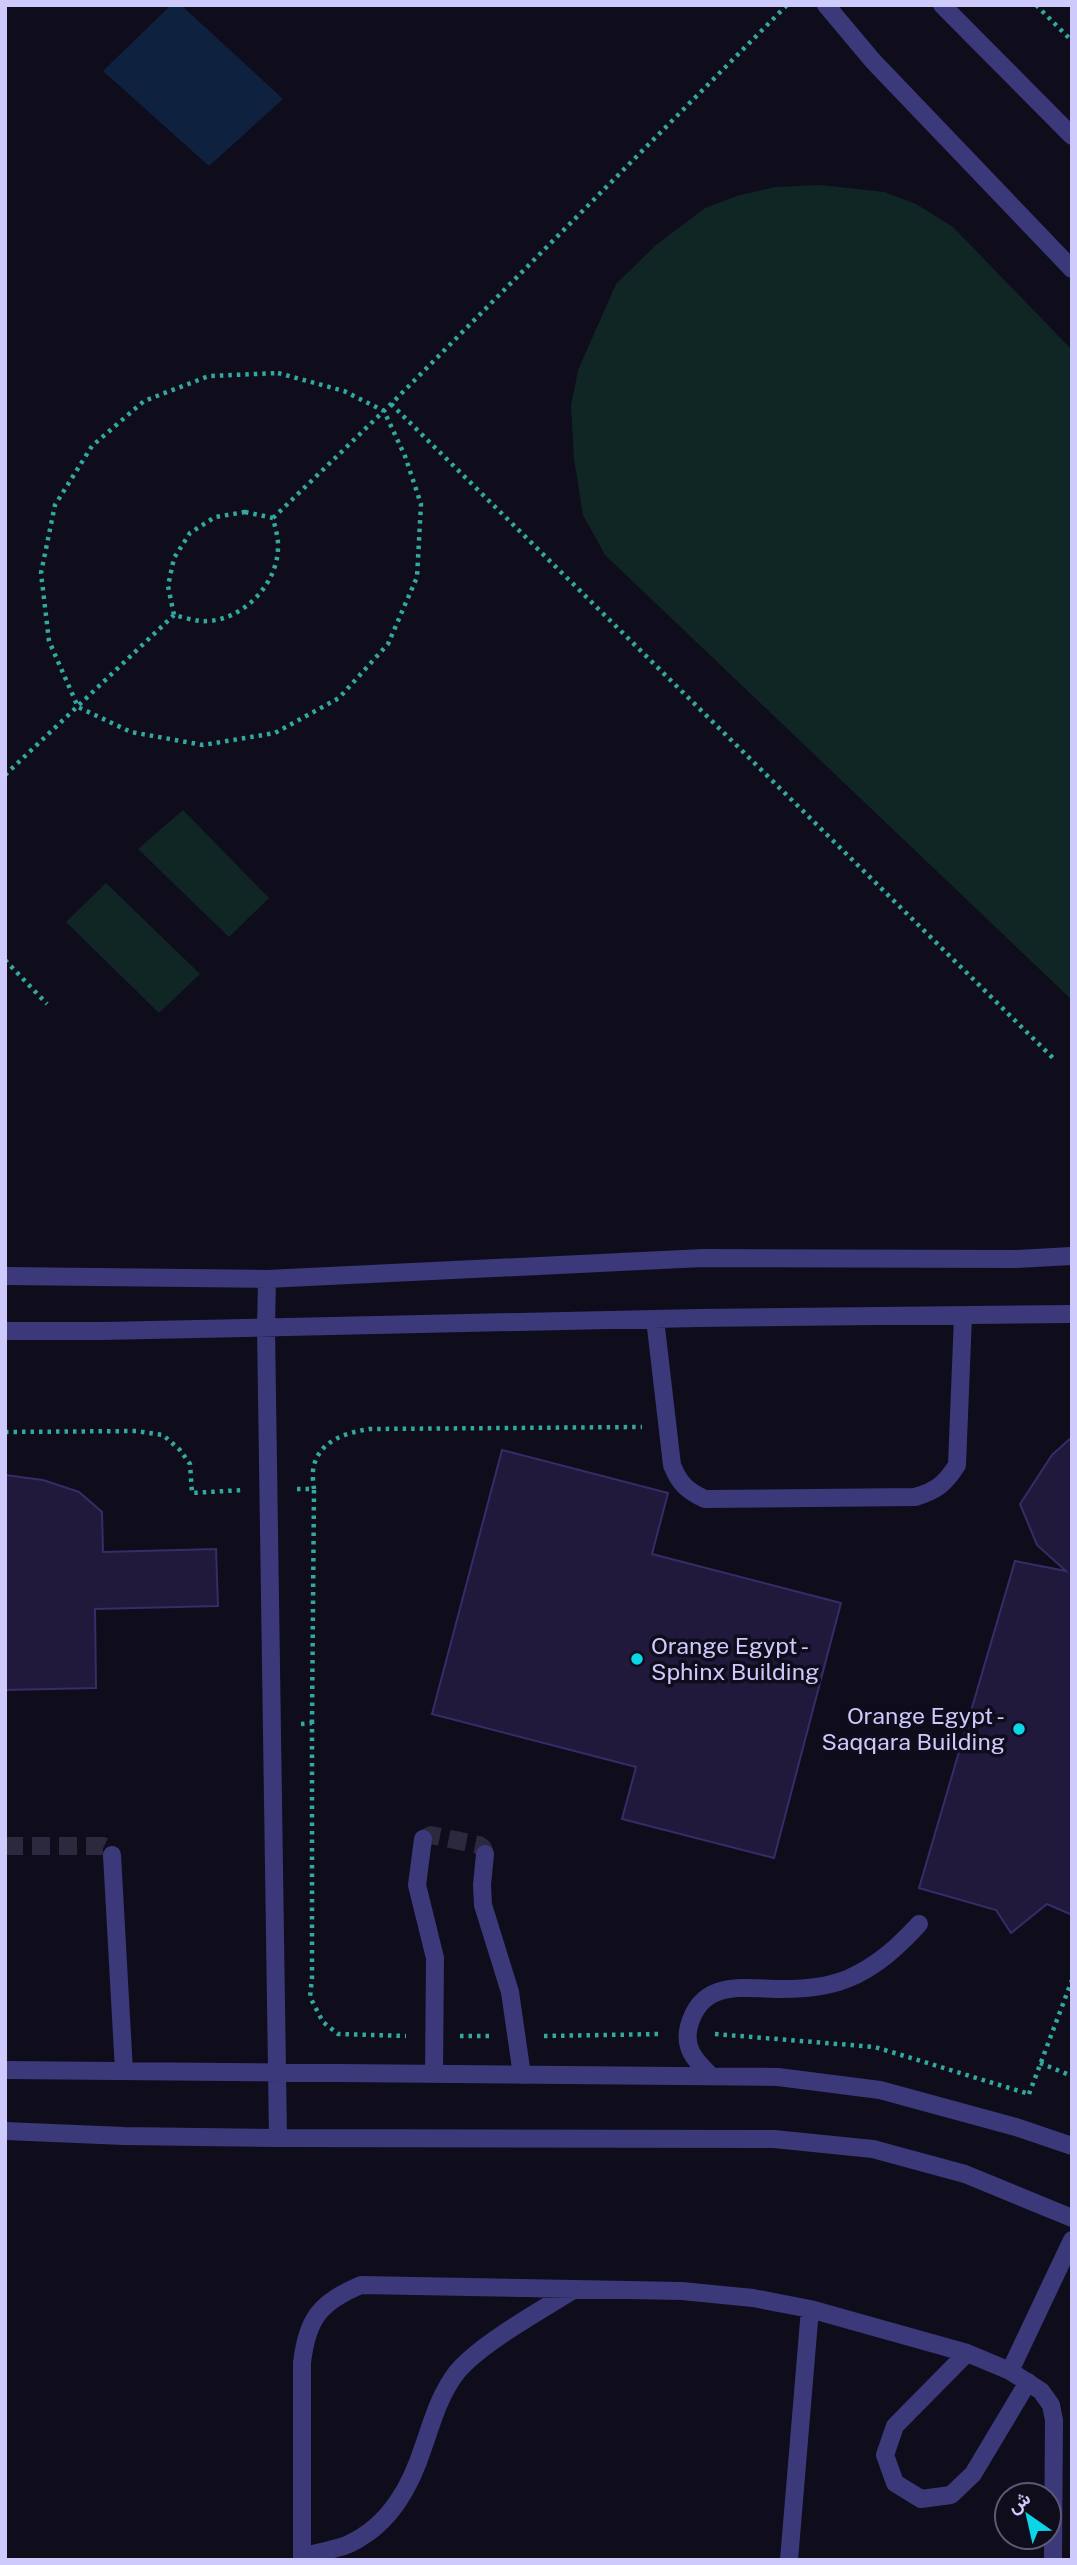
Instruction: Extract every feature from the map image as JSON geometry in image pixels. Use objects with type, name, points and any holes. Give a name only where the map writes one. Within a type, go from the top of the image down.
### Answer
[{"type":"street","points":[[826,5],[873,61],[1072,269]]},
{"type":"street","points":[[942,5],[1069,128]]},
{"type":"street","points":[[5,1276],[267,1279],[703,1258],[1016,1259],[1072,1256]]},
{"type":"street","points":[[267,1279],[278,2138]]},
{"type":"street","points":[[5,1331],[1072,1314]]},
{"type":"street","points":[[654,1319],[671,1465],[678,1481],[690,1492],[705,1499],[915,1497],[933,1492],[947,1481],[957,1465],[963,1317]]},
{"type":"street","points":[[423,1839],[417,1885],[435,1958],[434,2074]]},
{"type":"street","points":[[485,1854],[483,1905],[510,1992],[522,2075]]},
{"type":"street","points":[[112,1856],[124,2071]]},
{"type":"street","points":[[711,2077],[692,2057],[687,2034],[693,2012],[709,1995],[731,1987],[816,1988],[846,1979],[874,1966],[898,1947],[919,1924]]},
{"type":"street","points":[[5,2070],[778,2077],[880,2090],[1016,2127],[1072,2146]]},
{"type":"street","points":[[5,2131],[278,2138],[774,2139],[873,2150],[965,2174],[1072,2218]]},
{"type":"street","points":[[1010,2371],[1072,2240]]},
{"type":"street","points":[[575,2289],[483,2349],[458,2371],[441,2397],[415,2475],[398,2503],[376,2526],[348,2544],[302,2558],[302,2363],[305,2337],[317,2313],[337,2295],[361,2285],[575,2289],[682,2291],[753,2298],[810,2309],[967,2353],[1010,2371],[1028,2382],[1041,2391],[1051,2405],[1054,2420],[1053,2560]]},
{"type":"street","points":[[789,2560],[810,2309]]},
{"type":"street","points":[[967,2353],[895,2426],[885,2455],[895,2483],[921,2499],[951,2495],[973,2474],[1028,2382]]},
{"type":"path","points":[[273,518],[384,411],[787,5]]},
{"type":"path","points":[[1035,5],[1072,41]]},
{"type":"path","points":[[278,373],[344,391],[384,411],[405,456],[421,504],[417,577],[388,644],[339,698],[275,733],[203,745],[131,732],[78,706],[49,641],[41,573],[55,505],[92,446],[144,401],[209,376],[278,373]]},
{"type":"path","points":[[391,404],[1055,1060]]},
{"type":"path","points":[[174,615],[168,586],[174,558],[190,533],[215,517],[245,512],[273,518]]},
{"type":"path","points":[[174,615],[202,621],[231,616],[256,600],[272,576],[278,547],[273,518]]},
{"type":"path","points":[[5,775],[174,615]]},
{"type":"path","points":[[5,960],[47,1004]]},
{"type":"path","points":[[667,1426],[369,1429],[344,1433],[323,1449],[313,1466],[310,1997],[323,2022],[338,2034],[380,2036],[702,2033],[875,2047],[1029,2094]]},
{"type":"path","points":[[5,1432],[136,1431],[163,1435],[180,1450],[190,1464],[192,1493],[314,1489]]},
{"type":"path","points":[[272,1725],[312,1723]]},
{"type":"path","points":[[1016,2127],[1072,1980]]},
{"type":"path","points":[[1040,2063],[1072,2076]]},
{"type":"green space","points":[[820,185],[884,192],[916,204],[953,227],[1072,350],[1072,1000],[605,555],[583,515],[574,459],[571,406],[578,370],[616,284],[656,245],[705,208],[737,196],[775,187]]},
{"type":"green space","points":[[183,810],[269,898],[229,937],[138,849]]},
{"type":"green space","points":[[106,883],[200,974],[159,1013],[66,922]]},
{"type":"water","points":[[171,5],[181,5],[283,99],[209,166],[103,71]]},
{"type":"building","name":"Orange Egypt - Saqqara Building","points":[[1072,1437],[1072,1915],[1047,1904],[1011,1933],[996,1910],[919,1888],[1015,1561],[1066,1571],[1037,1545],[1020,1504],[1052,1455]]},
{"type":"building","name":"Orange Egypt - Sphinx Building","points":[[502,1450],[668,1493],[652,1554],[841,1603],[774,1858],[622,1819],[636,1767],[432,1714]]},
{"type":"building","points":[[5,1475],[43,1480],[79,1492],[102,1512],[103,1552],[216,1549],[218,1606],[95,1609],[96,1688],[5,1690]]},
{"type":"tunnel","points":[[423,1839],[431,1835],[479,1845],[485,1854]]},
{"type":"tunnel","points":[[5,1846],[103,1846],[109,1849],[112,1855]]},
{"type":"place","name":"Orange Egypt - Sphinx Building","points":[[637,1659]]},
{"type":"place","name":"Orange Egypt - Saqqara Building","points":[[1019,1729]]}]
